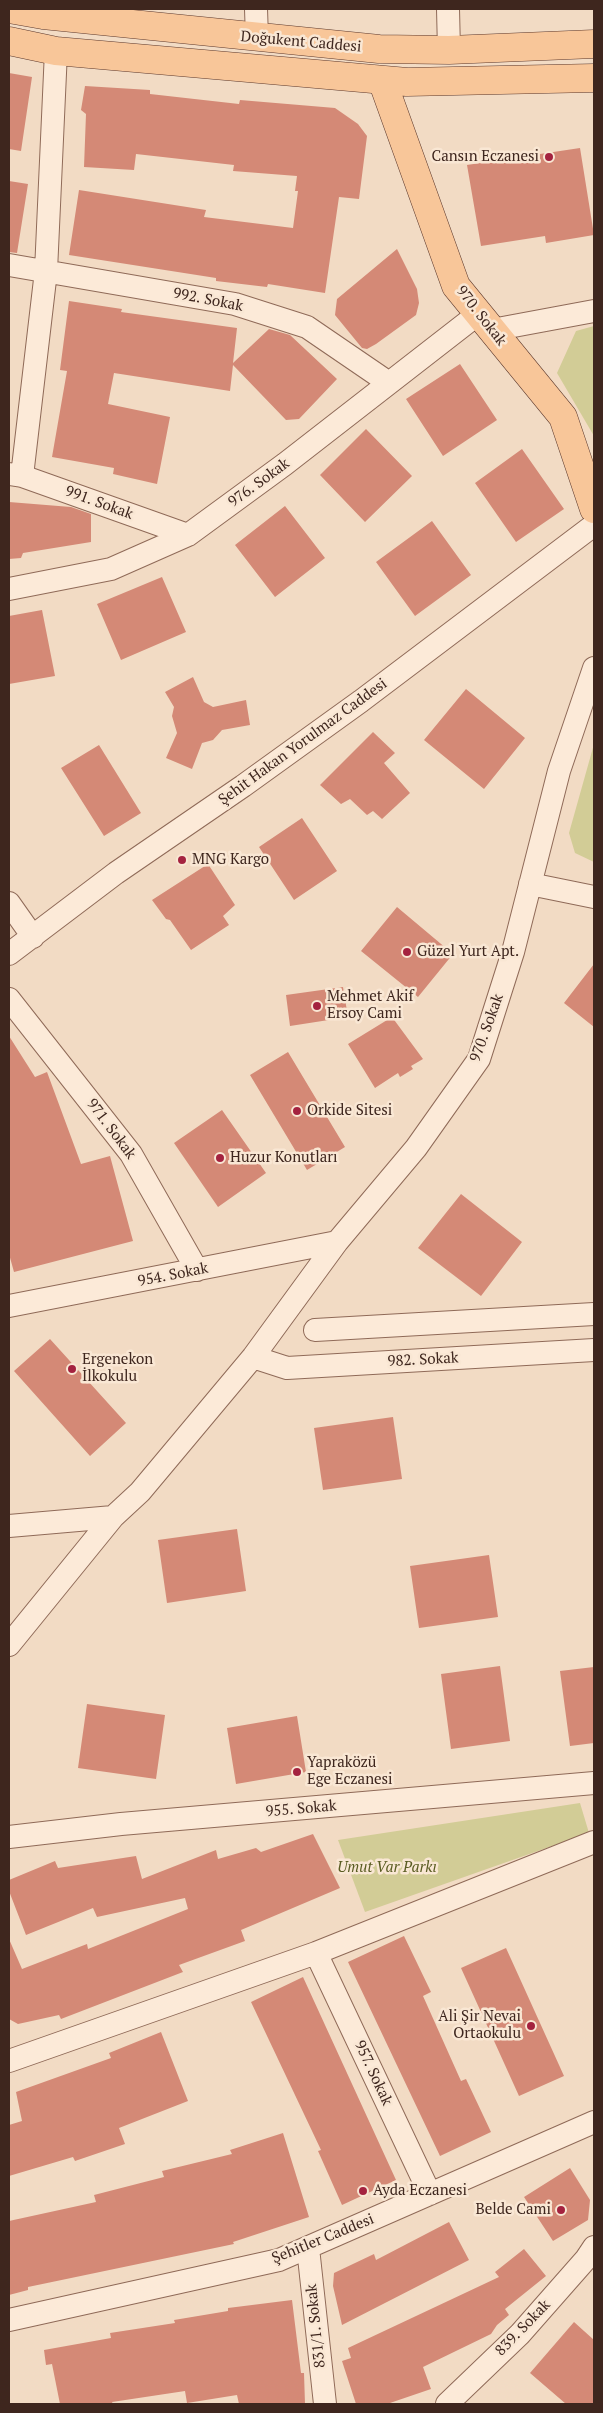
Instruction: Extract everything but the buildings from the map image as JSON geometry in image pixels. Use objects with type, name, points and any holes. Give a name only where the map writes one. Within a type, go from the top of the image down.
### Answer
[{"type":"main road","name":"Doğukent Caddesi","points":[[9,10],[43,12],[257,38],[379,49],[449,50],[594,44]]},
{"type":"main road","name":"Doğukent Caddesi","points":[[9,42],[56,50],[407,82],[594,78]]},
{"type":"main road","name":"970. Sokak","points":[[382,80],[456,286],[563,417],[594,509]]},
{"type":"street","points":[[256,9],[257,38]]},
{"type":"street","points":[[448,9],[449,50]]},
{"type":"street","points":[[15,475],[46,271],[56,50]]},
{"type":"street","name":"992. Sokak","points":[[9,265],[235,304],[307,326],[389,383]]},
{"type":"street","points":[[485,322],[594,311]]},
{"type":"street","name":"976. Sokak","points":[[9,588],[111,569],[188,535],[285,464],[389,383],[485,322]]},
{"type":"street","name":"991. Sokak","points":[[15,475],[188,535]]},
{"type":"street","name":"Şehit Hakan Yorulmaz Caddesi","points":[[9,954],[116,873],[243,786],[361,701],[594,525]]},
{"type":"street","name":"970. Sokak","points":[[9,1645],[112,1517],[140,1492],[254,1357],[337,1242],[416,1148],[479,1059],[512,952],[559,771],[594,668]]},
{"type":"street","points":[[530,884],[594,896]]},
{"type":"street","points":[[9,903],[33,937]]},
{"type":"street","name":"971. Sokak","points":[[9,999],[131,1154],[197,1270]]},
{"type":"street","name":"954. Sokak","points":[[10,1303],[197,1270],[337,1242]]},
{"type":"street","points":[[315,1330],[594,1314]]},
{"type":"street","name":"982. Sokak","points":[[254,1357],[287,1368],[594,1350]]},
{"type":"street","points":[[9,1526],[112,1517]]},
{"type":"street","name":"955. Sokak","points":[[9,1837],[121,1824],[594,1783]]},
{"type":"street","points":[[9,2060],[316,1952],[594,1842]]},
{"type":"street","name":"957. Sokak","points":[[316,1952],[430,2194]]},
{"type":"street","name":"Şehitler Caddesi","points":[[9,2320],[279,2260],[594,2122]]},
{"type":"street","name":"839. Sokak","points":[[447,2404],[520,2334],[586,2259],[594,2247]]},
{"type":"street","name":"831/1. Sokak","points":[[308,2248],[325,2404]]},
{"type":"green space","points":[[594,326],[594,436],[557,373],[576,331]]},
{"type":"green space","points":[[594,744],[594,862],[575,853],[569,833]]},
{"type":"green space","name":"Umut Var Parkı","points":[[580,1803],[589,1833],[365,1912],[338,1840]]},
{"type":"place","name":"Cansın Eczanesi","points":[[549,157]]},
{"type":"place","name":"MNG Kargo","points":[[182,860]]},
{"type":"place","name":"Güzel Yurt Apt.","points":[[407,952]]},
{"type":"place","name":"Mehmet Akif Ersoy Cami","points":[[317,1006]]},
{"type":"place","name":"Orkide Sitesi","points":[[297,1111]]},
{"type":"place","name":"Huzur Konutları","points":[[220,1158]]},
{"type":"place","name":"Ergenekon İlkokulu","points":[[72,1369]]},
{"type":"place","name":"Yapraközü Ege Eczanesi","points":[[297,1772]]},
{"type":"place","name":"Ali Şir Nevai Ortaokulu","points":[[531,2026]]},
{"type":"place","name":"Ayda Eczanesi","points":[[363,2191]]},
{"type":"place","name":"Belde Cami","points":[[561,2210]]}]
